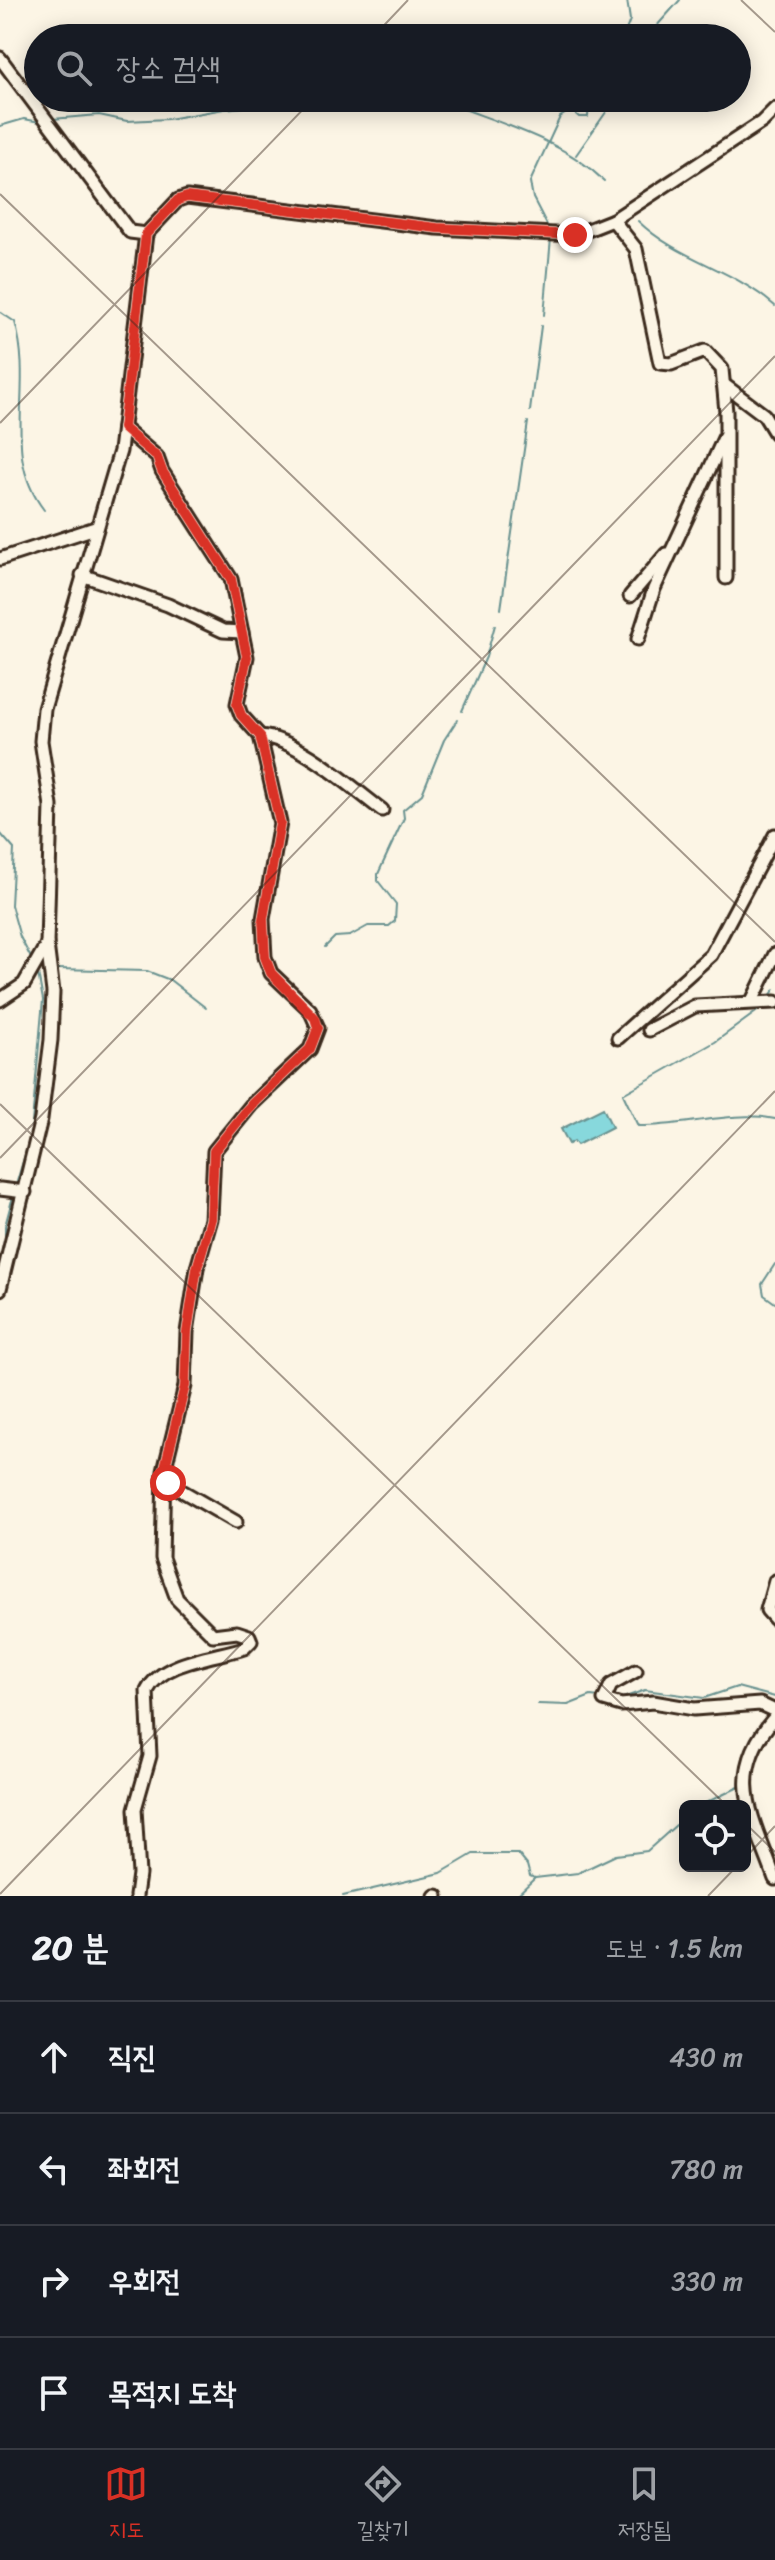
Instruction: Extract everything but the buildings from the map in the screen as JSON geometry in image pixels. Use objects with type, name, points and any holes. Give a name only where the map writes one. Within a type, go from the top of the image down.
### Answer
[{"type":"street","points":[[0,58],[24,90]]},
{"type":"street","points":[[0,1289],[41,1119],[51,1040],[53,992],[47,944],[51,806],[41,741],[44,709],[120,451],[146,234],[178,200],[187,197],[493,233],[575,235],[613,220],[762,122],[775,109]]},
{"type":"street","points":[[40,112],[130,232],[146,234]]},
{"type":"street","points":[[613,220],[636,249],[660,363],[671,364],[705,351],[718,362],[723,384],[726,434],[726,578]]},
{"type":"street","points":[[723,384],[764,415],[775,433]]},
{"type":"street","points":[[123,428],[157,457],[162,471],[231,579],[247,657],[237,704],[241,715],[260,736],[280,823],[263,919],[265,957],[271,973],[315,1018],[318,1028],[310,1049],[252,1104],[214,1151],[211,1219],[197,1268],[187,1332],[185,1386],[163,1480],[162,1558],[177,1599],[194,1620],[213,1635],[237,1632],[249,1636],[251,1641],[244,1648],[170,1669],[152,1682],[147,1691],[150,1756],[135,1809],[139,1874],[136,1896]]},
{"type":"street","points":[[638,639],[654,589],[726,434]]},
{"type":"street","points":[[0,559],[95,528]]},
{"type":"street","points":[[630,596],[674,545]]},
{"type":"street","points":[[82,575],[168,605],[223,631],[242,632]]},
{"type":"street","points":[[260,736],[270,737],[300,752],[382,810]]},
{"type":"street","points":[[618,1038],[711,955],[775,835]]},
{"type":"street","points":[[0,1000],[24,984],[47,944]]},
{"type":"street","points":[[752,1001],[775,954]]},
{"type":"street","points":[[649,1030],[695,1006],[775,1002]]},
{"type":"street","points":[[0,1189],[25,1192]]},
{"type":"street","points":[[163,1480],[236,1522]]},
{"type":"street","points":[[775,1581],[767,1610],[775,1619]]},
{"type":"street","points":[[636,1671],[611,1685],[604,1700],[621,1705],[653,1702],[694,1709],[760,1704],[775,1711]]},
{"type":"street","points":[[775,1717],[755,1744],[746,1773],[758,1836],[775,1879]]},
{"type":"water","points":[[603,1108],[612,1127],[577,1145],[574,1141],[569,1144],[561,1129]]},
{"type":"waterway","points":[[627,0],[628,24]]},
{"type":"waterway","points":[[659,24],[680,0]]},
{"type":"waterway","points":[[52,119],[99,115],[127,121],[168,119],[207,112]]},
{"type":"waterway","points":[[473,112],[547,142],[604,181]]},
{"type":"waterway","points":[[549,229],[533,198],[530,182],[560,117],[568,112]]},
{"type":"waterway","points":[[573,112],[579,117],[588,117],[588,112]]},
{"type":"waterway","points":[[576,155],[606,112]]},
{"type":"waterway","points":[[0,126],[24,119],[40,122]]},
{"type":"waterway","points":[[638,221],[671,246],[742,283],[775,306]]},
{"type":"waterway","points":[[544,315],[551,238]]},
{"type":"waterway","points":[[0,312],[15,322],[22,372],[21,443],[24,466],[31,488],[44,510]]},
{"type":"waterway","points":[[530,411],[541,326]]},
{"type":"waterway","points":[[501,609],[528,422]]},
{"type":"waterway","points":[[462,711],[486,657],[495,625]]},
{"type":"waterway","points":[[325,947],[335,937],[350,936],[368,926],[389,926],[395,921],[396,904],[378,881],[378,874],[404,818],[403,810],[422,794],[444,740],[457,720]]},
{"type":"waterway","points":[[0,833],[14,849],[11,905],[20,937],[32,960]]},
{"type":"waterway","points":[[16,1185],[31,1134],[43,1000],[37,968],[45,969]]},
{"type":"waterway","points":[[56,969],[147,971],[170,980],[206,1008]]},
{"type":"waterway","points":[[769,997],[775,989]]},
{"type":"waterway","points":[[763,1007],[715,1042],[623,1094],[638,1126],[742,1116],[775,1119]]},
{"type":"waterway","points":[[5,1244],[5,1226],[13,1196]]},
{"type":"waterway","points":[[775,1264],[762,1284],[764,1295],[775,1303]]},
{"type":"waterway","points":[[620,1699],[645,1690],[704,1698],[737,1687],[775,1697]]},
{"type":"waterway","points":[[538,1704],[568,1705],[591,1696],[599,1697]]},
{"type":"waterway","points":[[712,1800],[741,1786]]},
{"type":"waterway","points":[[516,1896],[535,1878],[578,1873],[616,1855],[647,1851],[679,1822]]},
{"type":"waterway","points":[[343,1896],[441,1873],[473,1854],[518,1854],[527,1865],[530,1876],[535,1878]]},
{"type":"route","points":[[168,1483],[163,1480],[164,1471],[185,1386],[187,1332],[196,1291],[197,1268],[211,1219],[214,1151],[252,1104],[310,1049],[318,1028],[315,1018],[300,1000],[271,973],[265,957],[263,919],[280,823],[278,803],[260,736],[241,715],[237,704],[247,657],[231,579],[162,471],[157,457],[131,438],[123,428],[146,234],[178,200],[187,197],[437,228],[575,235]]}]
